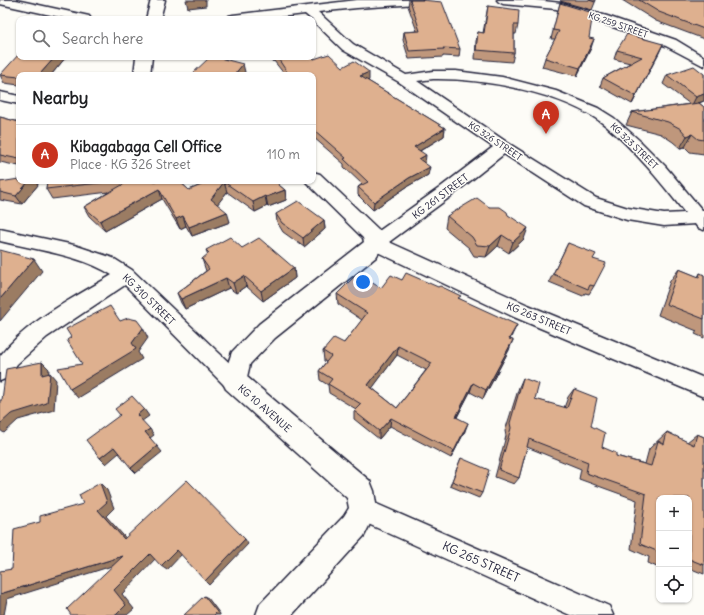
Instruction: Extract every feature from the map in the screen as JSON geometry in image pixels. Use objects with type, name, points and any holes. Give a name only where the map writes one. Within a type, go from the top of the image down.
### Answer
[{"type":"street","points":[[0,0],[72,16]]},
{"type":"street","points":[[154,16],[158,0]]},
{"type":"street","points":[[258,16],[357,4],[417,0]]},
{"type":"street","name":"KG 259 STREET","points":[[503,0],[557,6],[603,19],[671,43],[704,62]]},
{"type":"street","name":"KG 326 STREET","points":[[308,10],[314,16]]},
{"type":"street","name":"KG 326 STREET","points":[[316,17],[348,47],[404,79],[503,147],[590,202],[627,214],[664,220],[702,219]]},
{"type":"street","points":[[142,72],[144,60]]},
{"type":"street","name":"KG 323 STREET","points":[[404,79],[438,75],[478,78],[541,90],[578,104],[608,121],[659,170],[702,219]]},
{"type":"street","points":[[0,96],[16,99]]},
{"type":"street","name":"KG 261 STREET","points":[[375,243],[444,193],[503,147]]},
{"type":"street","points":[[316,181],[371,234],[375,243]]},
{"type":"street","name":"KG 310 STREET","points":[[0,236],[74,252],[107,263],[126,275],[234,381]]},
{"type":"street","name":"KG 10 AVENUE","points":[[363,510],[360,491],[234,381],[240,359],[257,341],[369,251],[375,243]]},
{"type":"street","name":"KG 263 STREET","points":[[375,243],[521,311],[704,388]]},
{"type":"street","points":[[0,372],[6,361],[41,330],[126,275]]},
{"type":"street","points":[[271,615],[354,526],[363,510]]},
{"type":"street","name":"KG 265 STREET","points":[[363,510],[600,615]]},
{"type":"building","points":[[410,0],[442,2],[460,49],[443,48],[444,49],[409,51],[404,32],[420,31]]},
{"type":"building","points":[[639,0],[704,0],[704,29],[659,12]]},
{"type":"building","points":[[560,3],[593,13],[589,38],[594,39],[580,68],[545,58],[559,31],[553,30]]},
{"type":"building","points":[[488,6],[519,10],[518,25],[514,25],[514,53],[476,50],[478,32],[484,33]]},
{"type":"building","points":[[627,34],[663,44],[636,96],[603,78],[642,57],[617,50]]},
{"type":"building","points":[[329,54],[343,67],[354,61],[369,72],[360,76],[445,128],[414,147],[426,155],[419,159],[430,167],[409,178],[374,202],[358,187],[368,182],[344,159],[346,158],[316,132],[316,72],[287,72],[279,60],[316,60],[316,58]]},
{"type":"building","points":[[16,57],[16,60],[52,60],[42,72],[16,72],[16,77],[0,75]]},
{"type":"building","points":[[207,60],[228,60],[243,64],[236,72],[194,72]]},
{"type":"building","points":[[694,66],[704,74],[704,94],[696,97],[667,75]]},
{"type":"building","points":[[699,103],[704,107],[704,140],[698,139],[692,134],[687,136],[681,129],[668,122],[632,112]]},
{"type":"building","points":[[0,117],[16,121],[16,158],[0,155]]},
{"type":"building","points":[[16,179],[16,184],[26,184],[16,196],[0,192],[0,182]]},
{"type":"building","points":[[47,184],[90,184],[46,189]]},
{"type":"building","points":[[124,184],[182,184],[189,190],[204,184],[222,184],[211,199],[227,212],[189,227],[183,216],[176,219],[159,189],[100,221],[84,207]]},
{"type":"building","points":[[227,184],[278,184],[285,190],[266,197],[265,196],[253,202]]},
{"type":"building","points":[[477,198],[489,207],[500,207],[507,212],[508,215],[528,228],[513,242],[502,235],[490,246],[477,245],[472,237],[447,216]]},
{"type":"building","points":[[298,201],[324,220],[303,238],[282,223],[276,214]]},
{"type":"building","points":[[230,237],[242,248],[259,238],[294,268],[261,291],[244,276],[233,283],[226,278],[181,299],[177,293],[209,269],[202,259],[209,253],[206,250]]},
{"type":"building","points":[[568,243],[596,254],[593,259],[606,263],[594,286],[590,285],[588,289],[553,274]]},
{"type":"building","points":[[0,250],[34,259],[0,299]]},
{"type":"building","points":[[679,269],[699,277],[700,273],[704,275],[704,319],[666,304]]},
{"type":"building","points":[[406,273],[438,287],[440,286],[461,296],[458,298],[517,325],[509,339],[513,340],[486,390],[473,383],[456,417],[468,423],[454,451],[391,418],[379,431],[354,411],[361,404],[328,384],[332,379],[319,371],[331,356],[323,351],[334,338],[344,343],[367,313],[337,294],[357,274],[381,288],[391,275],[402,280]],"holes":[[[398,346],[432,363],[397,408],[368,385]]]},
{"type":"building","points":[[110,306],[120,321],[128,318],[137,320],[143,328],[132,343],[136,349],[70,389],[58,368],[82,364],[67,340],[71,337],[66,329]]},
{"type":"building","points":[[42,362],[42,375],[50,373],[47,403],[11,414],[0,424],[0,400],[2,400],[6,369]]},
{"type":"building","points":[[523,378],[539,384],[535,399],[567,408],[574,389],[597,398],[591,426],[605,433],[602,447],[616,453],[616,456],[651,466],[658,441],[664,444],[667,432],[694,445],[697,434],[704,437],[704,565],[692,560],[692,495],[656,495],[656,551],[640,544],[646,494],[586,473],[588,462],[529,439],[519,478],[499,470],[511,428],[510,423]]},
{"type":"building","points":[[132,396],[144,409],[137,415],[150,429],[145,432],[157,446],[131,468],[114,447],[100,458],[86,440],[120,415],[115,409]]},
{"type":"building","points":[[461,458],[489,470],[482,493],[452,481]]},
{"type":"building","points":[[187,480],[245,539],[205,581],[177,550],[161,566],[150,554],[114,590],[126,605],[116,615],[71,615],[67,609],[123,556],[0,594],[0,571],[12,569],[14,529],[40,522],[40,516],[83,504],[79,495],[100,483],[107,502],[98,510],[124,539]]},
{"type":"building","points":[[204,596],[217,612],[214,615],[184,615]]},
{"type":"place","name":"Kibagabaga Cell Office","points":[[546,134]]}]
